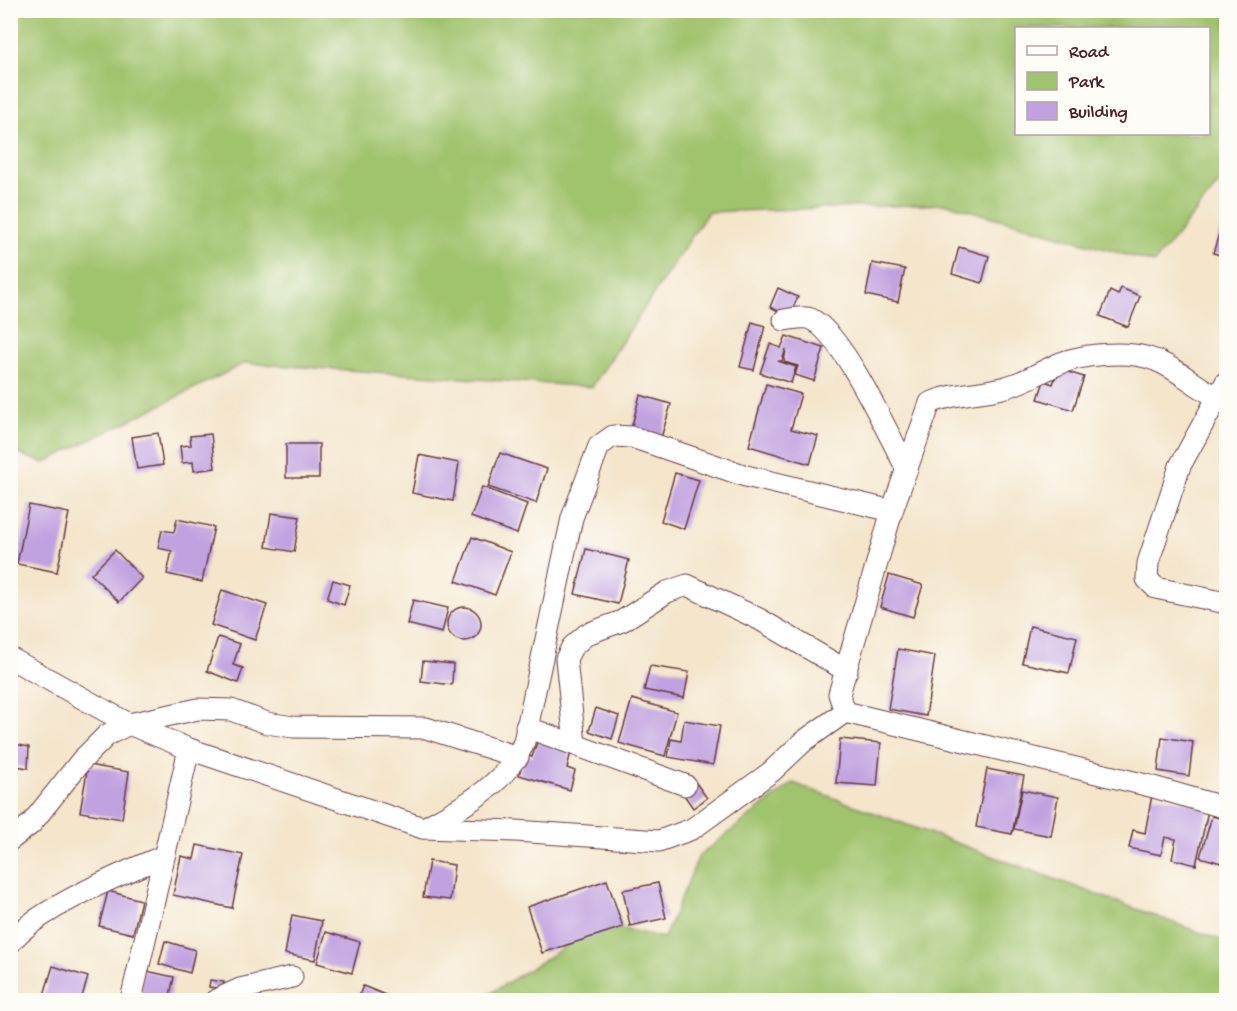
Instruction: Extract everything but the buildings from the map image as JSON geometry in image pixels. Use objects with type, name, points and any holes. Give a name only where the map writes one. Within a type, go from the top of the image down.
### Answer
[{"type":"street","points":[[784,320],[809,318],[821,326],[847,357],[907,469]]},
{"type":"street","points":[[1227,603],[1156,588],[1147,579],[1148,563],[1180,466],[1223,393],[1155,359],[1119,354],[1084,357],[1054,365],[1028,381],[945,397],[930,403],[923,417],[921,436],[892,511],[839,694],[845,712],[1150,786],[1227,808]]},
{"type":"street","points":[[423,828],[462,807],[507,772],[518,757],[572,518],[599,446],[613,436],[632,436],[746,476],[892,511]]},
{"type":"street","points":[[575,744],[566,659],[572,647],[587,634],[622,621],[667,592],[687,585],[759,619],[847,671]]},
{"type":"street","points":[[11,659],[129,724],[189,749],[423,828],[516,831],[659,841],[692,829],[771,772],[804,741],[845,712]]},
{"type":"street","points":[[10,840],[31,824],[81,761],[107,735],[129,724],[198,709],[231,710],[267,723],[293,727],[426,728],[518,757]]},
{"type":"street","points":[[526,727],[685,784]]},
{"type":"street","points":[[131,1000],[189,749]]},
{"type":"street","points":[[10,943],[36,921],[86,891],[164,856]]},
{"type":"street","points":[[216,1000],[240,989],[292,977]]},
{"type":"green space","points":[[11,10],[1226,11],[1226,175],[1154,263],[948,204],[708,212],[592,387],[245,363],[44,463],[11,451]]},
{"type":"green space","points":[[793,783],[1226,942],[1226,1000],[480,1000],[601,924],[664,938],[699,856]]}]
